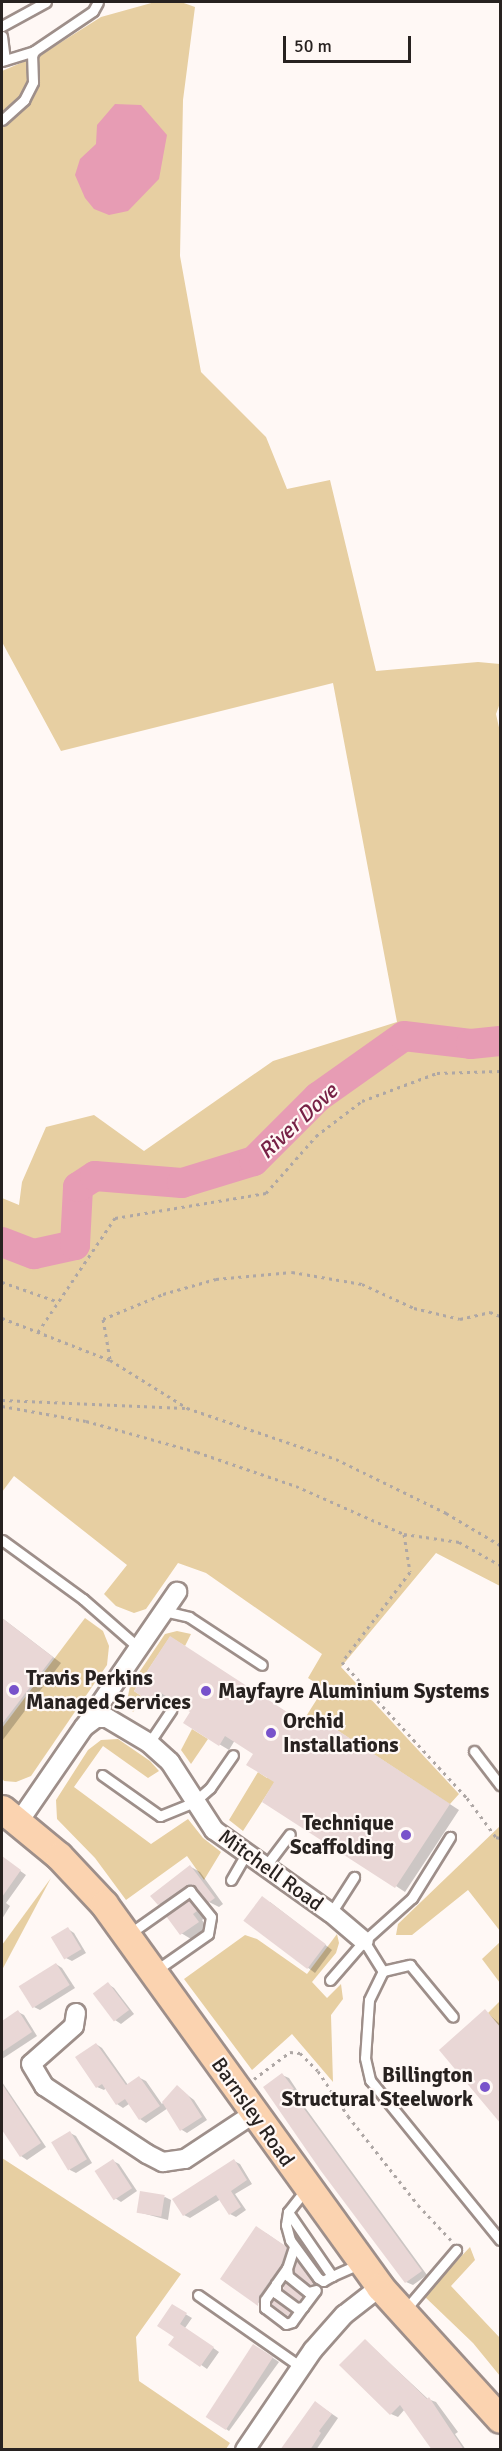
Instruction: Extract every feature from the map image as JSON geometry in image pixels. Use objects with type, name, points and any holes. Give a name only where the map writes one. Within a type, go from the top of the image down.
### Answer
[{"type":"main road","name":"Barnsley Road","points":[[10,1816],[59,1856],[83,1880],[128,1935],[253,2114],[380,2287],[501,2419]]},
{"type":"street","points":[[10,1816],[84,1727],[177,1592]]},
{"type":"street","name":"Mitchell Road","points":[[84,1727],[96,1718],[107,1718],[149,1743],[170,1762],[214,1830],[331,1913],[364,1941]]},
{"type":"street","points":[[76,2013],[74,2026],[31,2064],[44,2086],[147,2154],[163,2162],[185,2159],[253,2114]]},
{"type":"street","points":[[245,2450],[313,2350],[344,2315],[380,2287]]},
{"type":"lane","points":[[2,26],[46,2]]},
{"type":"lane","points":[[2,36],[3,60],[34,51],[93,11],[98,2]]},
{"type":"lane","points":[[2,120],[24,100],[33,82],[32,56],[34,51]]},
{"type":"lane","points":[[2,1540],[83,1599],[140,1648]]},
{"type":"lane","points":[[164,1611],[189,1617],[262,1665]]},
{"type":"lane","points":[[149,1743],[171,1710]]},
{"type":"lane","points":[[474,1751],[501,1785]]},
{"type":"lane","points":[[102,1775],[160,1816],[194,1802],[210,1788],[233,1755]]},
{"type":"lane","points":[[265,1867],[290,1834]]},
{"type":"lane","points":[[330,1980],[364,1941],[412,1898],[450,1837]]},
{"type":"lane","points":[[231,1880],[246,1854]]},
{"type":"lane","points":[[331,1913],[354,1877]]},
{"type":"lane","points":[[128,1935],[190,1891],[204,1906],[211,1917],[207,1934],[155,1971]]},
{"type":"lane","points":[[364,1941],[383,1971]]},
{"type":"lane","points":[[383,1971],[410,1965],[453,2017]]},
{"type":"lane","points":[[383,1971],[369,2000],[365,2058],[370,2080],[501,2240]]},
{"type":"lane","points":[[307,2187],[288,2212],[286,2225],[294,2247],[318,2278],[328,2279]]},
{"type":"lane","points":[[288,2212],[328,2279]]},
{"type":"lane","points":[[294,2247],[287,2268],[265,2300],[265,2308],[286,2324],[292,2322],[315,2291],[328,2279],[362,2262]]},
{"type":"lane","points":[[403,2312],[456,2250]]},
{"type":"lane","points":[[287,2268],[288,2276],[308,2292],[315,2291]]},
{"type":"lane","points":[[276,2284],[276,2293],[297,2308],[303,2307]]},
{"type":"lane","points":[[198,2295],[301,2367]]},
{"type":"path","points":[[38,1332],[116,1218],[266,1193],[316,1136],[362,1101],[437,1073],[501,1071]]},
{"type":"path","points":[[110,1360],[103,1319],[163,1294],[216,1279],[292,1272],[362,1284],[414,1308],[460,1319],[489,1312],[501,1316]]},
{"type":"path","points":[[2,1282],[60,1302]]},
{"type":"path","points":[[2,1318],[110,1360],[187,1408],[336,1459],[446,1513],[501,1545]]},
{"type":"path","points":[[2,1400],[187,1408]]},
{"type":"path","points":[[2,1406],[86,1420],[197,1452],[296,1486],[404,1534],[459,1542],[501,1565]]},
{"type":"path","points":[[404,1534],[410,1572],[342,1662],[467,1798],[496,1837],[501,1838]]},
{"type":"path","points":[[238,2092],[290,2052],[300,2053],[318,2071],[348,2116],[418,2205],[450,2237],[456,2250]]},
{"type":"shaded area","points":[[155,2],[181,2],[195,7],[183,100],[180,256],[201,372],[266,437],[287,489],[330,480],[376,671],[478,662],[500,664],[500,703],[496,714],[500,732],[500,1586],[436,1553],[341,1667],[459,1794],[450,1804],[317,1717],[243,1831],[229,1820],[258,1772],[267,1778],[324,1688],[308,1678],[322,1654],[206,1573],[178,1563],[146,1609],[134,1613],[116,1606],[104,1594],[127,1565],[14,1476],[2,1492],[2,1198],[19,1205],[22,1182],[46,1127],[94,1115],[144,1151],[273,1061],[397,1022],[333,683],[61,751],[2,642],[2,71],[44,53],[101,17]]},
{"type":"shaded area","points":[[115,104],[141,105],[167,135],[159,179],[128,211],[109,215],[94,209],[85,198],[75,175],[80,159],[96,144],[97,125]]},
{"type":"shaded area","points":[[85,1618],[103,1631],[109,1646],[107,1665],[31,1776],[16,1782],[4,1781],[2,1778],[2,1728]]},
{"type":"shaded area","points":[[177,1631],[191,1634],[185,1646],[170,1637],[134,1691],[144,1698],[133,1712],[127,1701],[130,1686],[165,1634]]},
{"type":"shaded area","points":[[192,1729],[208,1739],[191,1764],[181,1750]]},
{"type":"shaded area","points":[[118,1739],[150,1761],[159,1771],[148,1778],[103,1746],[74,1787],[151,1844],[188,1819],[203,1838],[221,1852],[204,1880],[187,1856],[126,1900],[95,1858],[57,1819],[56,1800],[88,1750],[101,1740]]},
{"type":"shaded area","points":[[500,1826],[500,1931],[468,1890],[412,1935],[396,1935],[398,1924]]},
{"type":"shaded area","points":[[51,1878],[2,1970],[2,1945]]},
{"type":"shaded area","points":[[337,1934],[339,1943],[336,1953],[312,1982],[327,1998],[341,1984],[343,1999],[331,2015],[333,2082],[292,2034],[252,2070],[184,1979],[245,1935],[257,1939],[307,1974]]},
{"type":"shaded area","points":[[500,1942],[500,1983],[482,1959]]},
{"type":"shaded area","points":[[500,2001],[500,2028],[488,2013]]},
{"type":"shaded area","points":[[2,2158],[181,2274],[136,2337],[139,2381],[230,2443],[226,2449],[2,2449]]},
{"type":"shaded area","points":[[470,2247],[475,2260],[451,2286],[500,2338],[500,2376],[473,2343],[424,2296]]},
{"type":"building","name":"Travis Perkins Managed Services","points":[[2,1618],[53,1657],[2,1724]]},
{"type":"building","points":[[170,1636],[310,1727],[317,1717],[450,1804],[395,1888],[262,1802],[274,1782],[246,1765],[253,1754],[225,1736],[219,1746],[183,1723],[190,1712],[161,1693],[153,1704],[134,1691]]},
{"type":"building","points":[[2,1856],[21,1870],[2,1897]]},
{"type":"building","points":[[190,1865],[215,1898],[208,1903],[195,1886],[189,1884],[158,1905],[150,1896]]},
{"type":"building","points":[[262,1896],[326,1944],[307,1969],[243,1921]]},
{"type":"building","points":[[189,1900],[197,1911],[193,1914],[199,1922],[180,1935],[166,1916]]},
{"type":"building","points":[[68,1927],[81,1949],[64,1960],[51,1937]]},
{"type":"building","points":[[56,1963],[70,1985],[32,2008],[19,1986]]},
{"type":"building","points":[[108,1982],[129,2010],[114,2021],[93,1993]]},
{"type":"building","name":"Billington Structural Steelwork","points":[[485,2009],[501,2028],[501,2124],[439,2050]]},
{"type":"building","points":[[18,2010],[32,2032],[2,2052],[2,2021]]},
{"type":"building","points":[[96,2043],[126,2085],[139,2076],[160,2106],[139,2120],[125,2099],[116,2105],[102,2084],[96,2088],[75,2057]]},
{"type":"building","points":[[282,2073],[294,2089],[291,2091],[422,2271],[405,2283],[321,2171],[263,2087]]},
{"type":"building","points":[[2,2084],[41,2143],[20,2157],[2,2130]]},
{"type":"building","points":[[177,2085],[188,2095],[202,2117],[180,2131],[162,2102]]},
{"type":"building","points":[[70,2131],[87,2159],[68,2171],[51,2142]]},
{"type":"building","points":[[113,2159],[132,2188],[114,2200],[95,2171]]},
{"type":"building","points":[[234,2159],[247,2180],[231,2191],[241,2207],[229,2215],[216,2195],[183,2216],[172,2199]]},
{"type":"building","points":[[140,2191],[165,2195],[161,2217],[137,2213]]},
{"type":"building","points":[[256,2226],[287,2247],[281,2265],[259,2296],[258,2306],[220,2279]]},
{"type":"building","points":[[297,2260],[314,2284],[310,2285],[294,2272]]},
{"type":"building","points":[[285,2282],[303,2296],[299,2301],[283,2290]]},
{"type":"building","points":[[274,2300],[291,2312],[288,2316],[271,2304]]},
{"type":"building","points":[[172,2304],[187,2313],[180,2324],[214,2347],[200,2367],[168,2345],[174,2337],[157,2326]]},
{"type":"building","points":[[365,2339],[427,2399],[429,2397],[464,2450],[432,2450],[400,2405],[390,2415],[339,2365]]},
{"type":"building","points":[[253,2344],[273,2357],[226,2430],[206,2417]]},
{"type":"building","points":[[315,2401],[332,2414],[319,2431],[321,2433],[310,2450],[280,2450]]},
{"type":"waterway","name":"River Dove","points":[[2,1242],[34,1254],[75,1245],[78,1187],[95,1176],[182,1183],[254,1161],[318,1097],[404,1036],[471,1044],[500,1041]]},
{"type":"place","name":"Travis Perkins Managed Services","points":[[14,1690]]},
{"type":"place","name":"Mayfayre Aluminium Systems","points":[[206,1691]]},
{"type":"place","name":"Orchid Installations","points":[[271,1733]]},
{"type":"place","name":"Technique Scaffolding","points":[[406,1835]]},
{"type":"place","name":"Billington Structural Steelwork","points":[[485,2087]]}]
